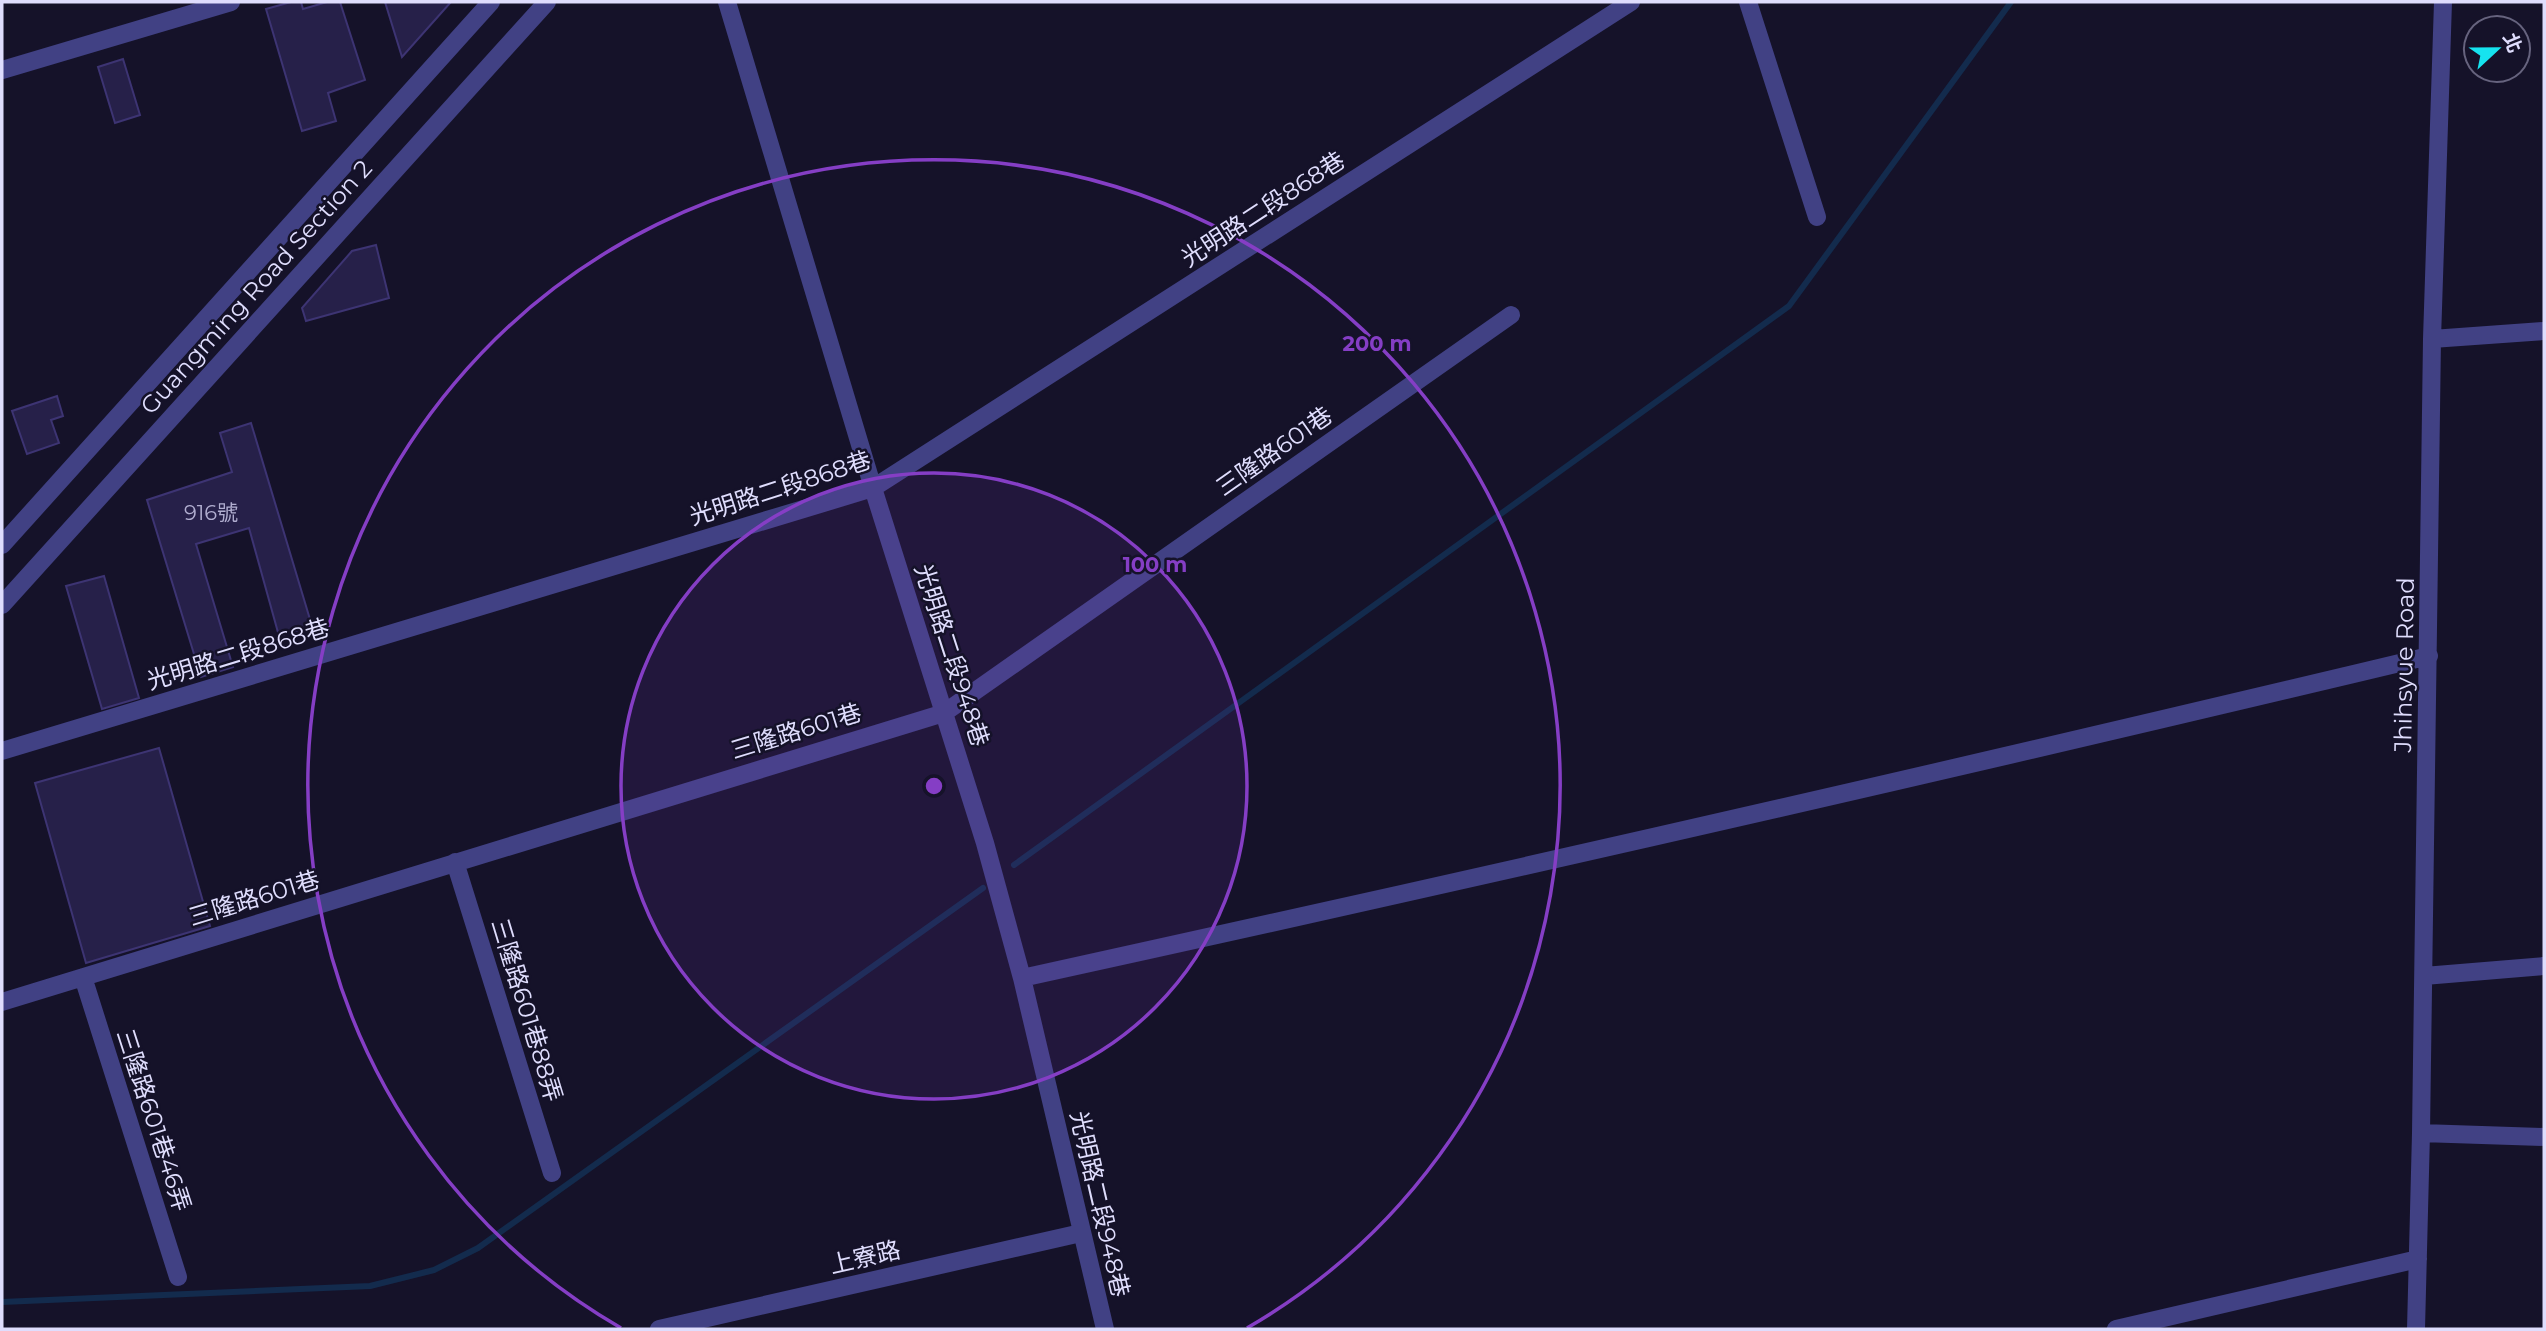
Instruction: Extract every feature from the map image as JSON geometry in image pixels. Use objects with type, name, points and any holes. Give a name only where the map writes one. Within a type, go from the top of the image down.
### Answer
[{"type":"street","points":[[2,70],[231,2]]},
{"type":"street","name":"Guangming Road Section 2","points":[[2,545],[491,2]]},
{"type":"street","name":"Guangming Road Section 2","points":[[2,605],[547,2]]},
{"type":"street","name":"光明路二段948巷","points":[[727,2],[873,488],[985,843],[1022,978],[1105,1329]]},
{"type":"street","name":"光明路二段868巷","points":[[2,751],[873,488],[1632,2]]},
{"type":"street","points":[[1748,2],[1817,217]]},
{"type":"street","name":"Jhihsyue Road","points":[[2416,1329],[2424,976],[2432,339],[2443,2]]},
{"type":"street","name":"三隆路601巷","points":[[2,1002],[944,713],[1511,315]]},
{"type":"street","points":[[2432,339],[2544,331]]},
{"type":"street","points":[[1022,978],[1980,763],[2429,656]]},
{"type":"street","name":"三隆路601巷88弄","points":[[455,862],[552,1173]]},
{"type":"street","points":[[2424,976],[2544,966]]},
{"type":"street","name":"三隆路601巷46弄","points":[[83,977],[178,1277]]},
{"type":"street","points":[[2421,1133],[2544,1137]]},
{"type":"street","name":"上寮路","points":[[659,1329],[1081,1233]]},
{"type":"street","points":[[2116,1329],[2418,1259]]},
{"type":"building","points":[[301,2],[303,9],[327,2],[340,2],[365,80],[328,93],[336,121],[302,131],[266,9]]},
{"type":"building","points":[[385,2],[451,2],[402,57]]},
{"type":"building","points":[[123,59],[140,115],[115,123],[98,67]]},
{"type":"building","points":[[376,245],[389,298],[306,321],[302,308],[352,251]]},
{"type":"building","points":[[57,396],[63,416],[51,420],[59,443],[27,454],[12,411]]},
{"type":"building","points":[[251,423],[312,626],[279,636],[249,528],[196,544],[233,667],[201,677],[147,500],[232,472],[220,433]]},
{"type":"building","points":[[104,576],[139,698],[102,709],[66,586]]},
{"type":"building","points":[[159,748],[210,926],[86,963],[35,783]]},
{"type":"waterway","points":[[1014,865],[1789,306],[2011,2]]},
{"type":"waterway","points":[[2,1302],[370,1286],[434,1270],[478,1248],[983,888]]}]
